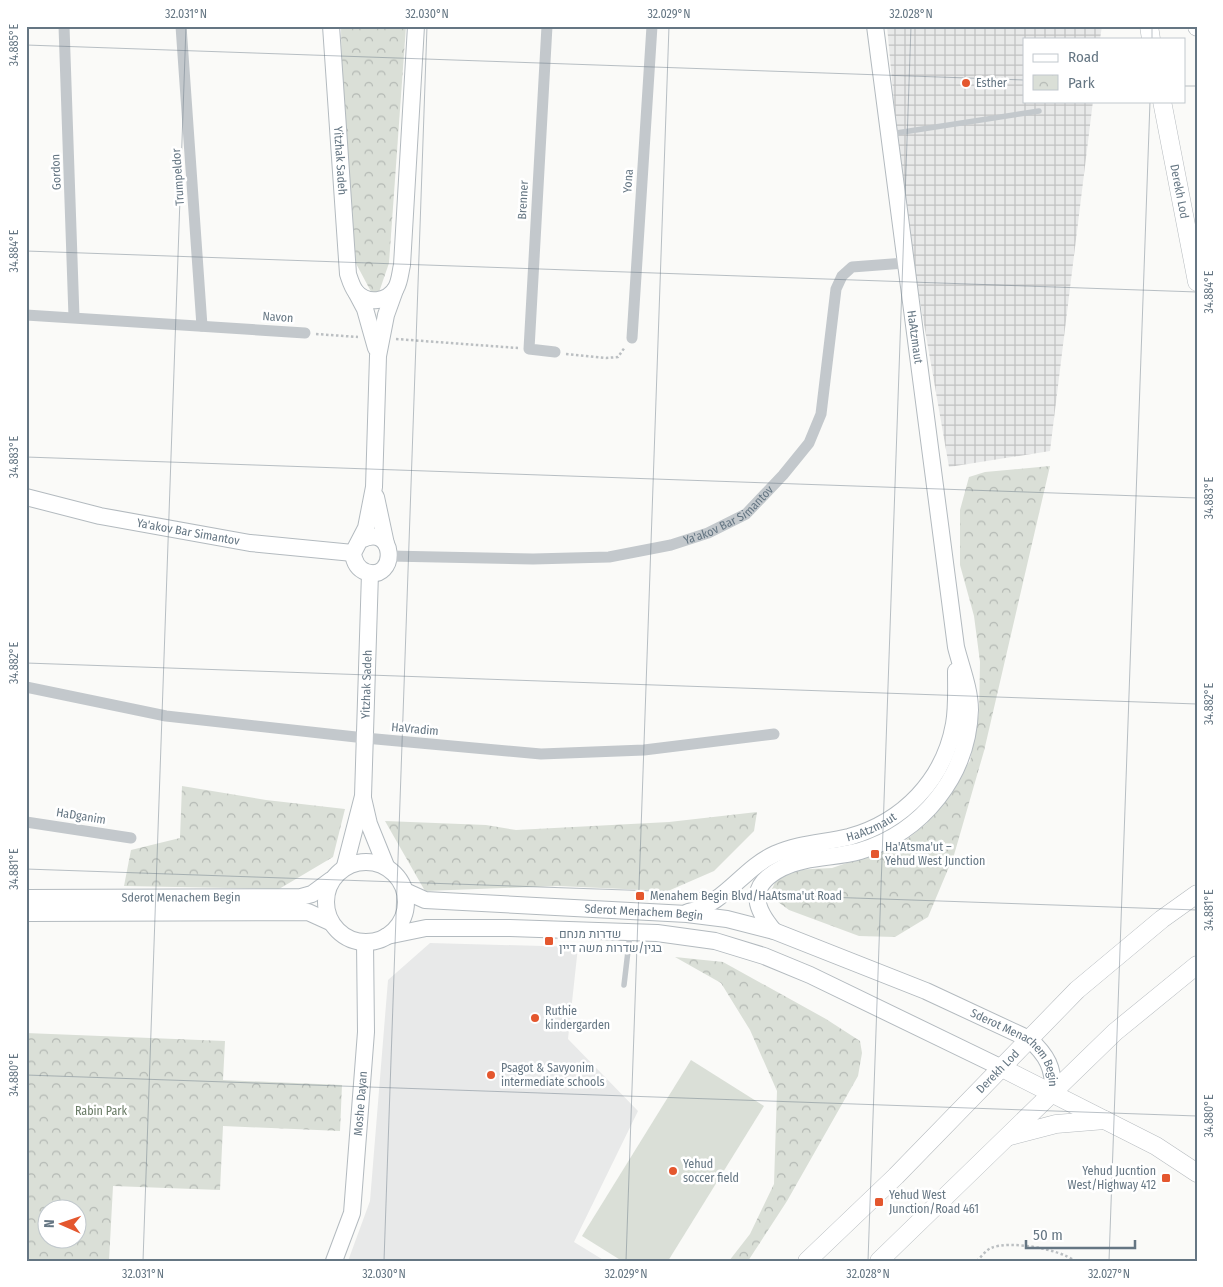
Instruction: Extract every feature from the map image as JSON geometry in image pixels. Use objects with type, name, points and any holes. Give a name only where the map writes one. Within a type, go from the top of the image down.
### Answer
[{"type":"main road","name":"Derekh Lod","points":[[1162,102],[1197,282]]},
{"type":"main road","name":"Derekh Lod","points":[[808,1261],[1078,990],[1118,954],[1197,894]]},
{"type":"main road","points":[[879,1261],[1115,1032],[1197,965]]},
{"type":"main road","name":"Sderot Menachem Begin","points":[[1002,1068],[1053,1093]]},
{"type":"main road","points":[[1053,1093],[1156,1146],[1197,1172]]},
{"type":"main road","points":[[1005,1138],[1056,1124],[1107,1120]]},
{"type":"street","name":"Gordon","points":[[64,26],[74,317]]},
{"type":"street","name":"Trumpeldor","points":[[181,26],[202,326]]},
{"type":"street","name":"Yitzhak Sadeh","points":[[331,26],[348,274],[378,338]]},
{"type":"street","name":"Yitzhak Sadeh","points":[[357,546],[366,528],[374,487],[378,338],[396,289],[402,265],[416,26]]},
{"type":"street","name":"Brenner","points":[[529,349],[547,26]]},
{"type":"street","name":"Yona","points":[[632,338],[652,26]]},
{"type":"street","name":"HaAtzmaut","points":[[680,914],[705,908],[773,855],[795,846],[848,837],[884,824],[912,803],[936,773],[950,741],[956,704],[956,647],[875,26]]},
{"type":"street","name":"Ya'akov Bar Simantov","points":[[388,550],[533,559],[609,557],[671,545],[708,533],[746,514],[784,475],[809,443],[821,414],[836,289],[842,276],[852,267],[905,263]]},
{"type":"street","points":[[356,292],[372,300],[381,300],[396,289]]},
{"type":"street","name":"Navon","points":[[26,315],[305,333]]},
{"type":"street","points":[[529,349],[555,352]]},
{"type":"street","name":"Yitzhak Sadeh","points":[[374,487],[388,550]]},
{"type":"street","name":"Ya'akov Bar Simantov","points":[[26,497],[100,516],[232,540],[357,546]]},
{"type":"street","points":[[371,536],[377,537],[388,550],[385,566],[376,572],[364,572],[356,564],[357,546],[371,536]]},
{"type":"street","name":"Yitzhak Sadeh","points":[[346,866],[363,796],[370,573]]},
{"type":"street","name":"HaAtzmaut","points":[[774,931],[763,918],[756,901],[760,887],[771,874],[794,864],[842,855],[882,843],[900,834],[915,822],[945,788],[956,770],[963,751],[970,710],[969,695],[956,647]]},
{"type":"street","name":"HaVradim","points":[[26,687],[166,716],[365,738],[540,754],[644,750],[774,734]]},
{"type":"street","name":"Yitzhak Sadeh","points":[[363,796],[369,824],[386,866]]},
{"type":"street","name":"HaDganim","points":[[26,822],[131,838]]},
{"type":"street","points":[[366,861],[386,866],[396,875],[404,891],[405,909],[400,922],[388,936],[365,942],[345,937],[330,922],[325,900],[331,880],[346,866],[366,861]]},
{"type":"street","name":"Sderot Menachem Begin","points":[[26,898],[301,897],[312,894],[331,880]]},
{"type":"street","name":"Sderot Menachem Begin","points":[[404,891],[424,900],[435,901],[680,914],[727,919],[774,931],[926,991],[1029,1039],[1050,1062],[1054,1078],[1053,1093]]},
{"type":"street","name":"Sderot Menachem Begin","points":[[26,913],[308,912],[330,922]]},
{"type":"street","name":"Sderot Menachem Begin","points":[[388,936],[426,928],[519,928],[630,932],[700,938],[740,947],[764,956],[845,992],[1002,1068]]},
{"type":"street","name":"Moshe Dayan","points":[[334,1261],[352,1213],[366,1032],[365,942]]},
{"type":"lane","points":[[888,134],[1039,111]]},
{"type":"lane","points":[[624,985],[630,932]]},
{"type":"path","name":"Navon","points":[[305,333],[529,349]]},
{"type":"path","points":[[555,352],[606,358],[618,356],[632,338]]},
{"type":"path","points":[[977,1261],[991,1248],[1018,1245],[1066,1254],[1075,1261]]},
{"type":"shaded area","points":[[887,26],[1102,26],[1100,38],[1023,38],[1023,102],[1093,102],[1050,451],[949,467],[910,244],[899,157]]},
{"type":"shaded area","name":"Psagot & Savyonim intermediate schools","points":[[430,943],[578,947],[568,1039],[638,1111],[574,1242],[605,1261],[348,1261],[370,1201],[388,980]]},
{"type":"green space","points":[[341,26],[406,26],[389,263],[376,301],[352,256],[342,104]]},
{"type":"green space","points":[[1050,466],[984,751],[954,855],[928,917],[895,937],[859,936],[789,910],[774,899],[772,889],[778,876],[793,870],[832,868],[900,845],[927,823],[970,761],[979,713],[980,662],[974,616],[960,565],[960,510],[969,477],[985,472]]},
{"type":"green space","points":[[182,786],[266,800],[345,809],[333,857],[279,889],[124,886],[131,850],[180,838]]},
{"type":"green space","points":[[757,812],[754,831],[714,871],[668,891],[558,886],[425,891],[385,821],[486,825],[516,830],[669,822]]},
{"type":"green space","points":[[675,957],[723,962],[826,1019],[860,1041],[862,1053],[858,1076],[787,1201],[748,1261],[729,1261],[750,1234],[774,1184],[777,1091],[750,1030],[721,983]]},
{"type":"green space","name":"Rabin Park","points":[[26,1033],[225,1041],[223,1080],[342,1085],[340,1131],[223,1126],[220,1190],[113,1186],[109,1261],[26,1261]]},
{"type":"green space","name":"Yehud soccer field","points":[[691,1060],[764,1106],[668,1261],[622,1261],[582,1236]]},
{"type":"place","name":"Esther","points":[[966,83]]},
{"type":"place","name":"Ha'Atsma'ut – Yehud West Junction","points":[[875,854]]},
{"type":"place","name":"Menahem Begin Blvd/HaAtsma'ut Road","points":[[640,896]]},
{"type":"place","name":"שדרות מנחם בגין/שדרות משה דיין","points":[[549,941]]},
{"type":"place","name":"Ruthie kindergarden","points":[[535,1018]]},
{"type":"place","name":"Psagot & Savyonim intermediate schools","points":[[491,1075]]},
{"type":"place","name":"Yehud soccer field","points":[[673,1171]]},
{"type":"place","name":"Yehud Jucntion West/Highway 412","points":[[1166,1178]]},
{"type":"place","name":"Yehud West Junction/Road 461","points":[[879,1202]]}]
